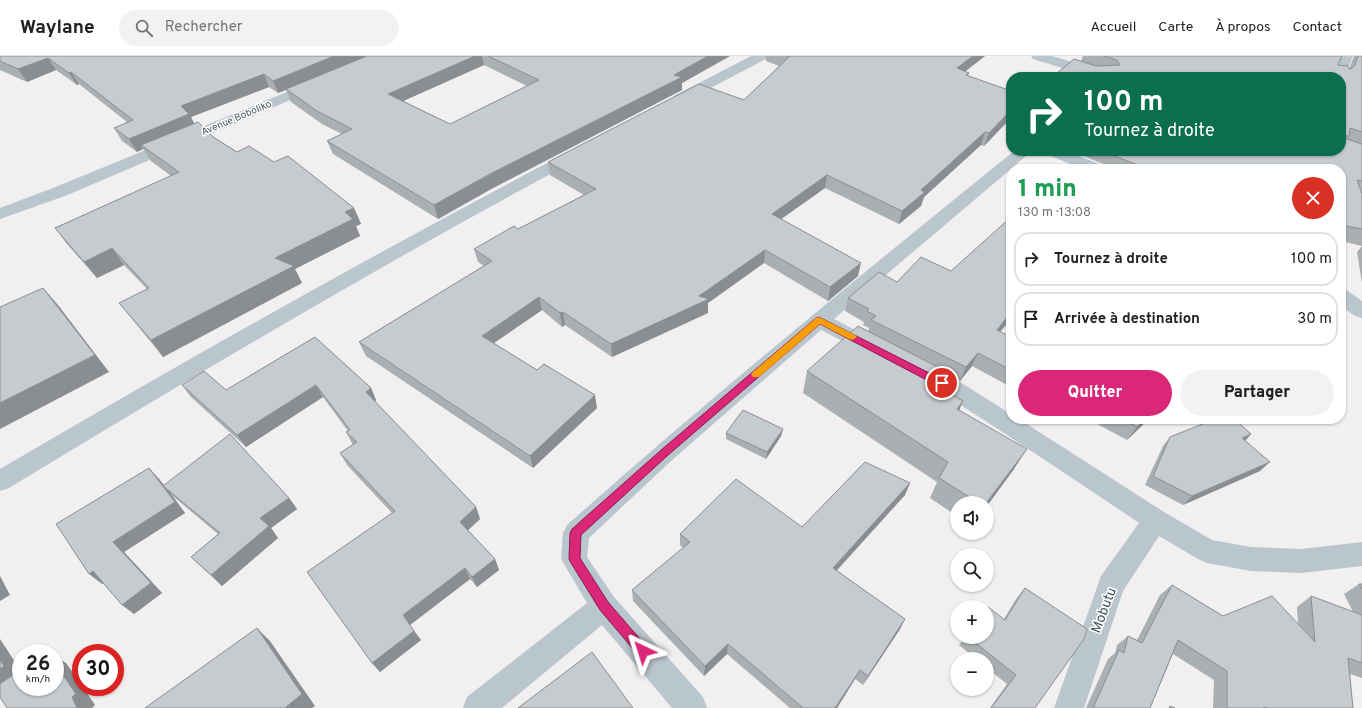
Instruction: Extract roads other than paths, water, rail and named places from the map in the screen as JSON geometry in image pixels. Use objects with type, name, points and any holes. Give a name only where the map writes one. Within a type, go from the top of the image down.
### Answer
[{"type":"street","points":[[1038,56],[1090,72]]},
{"type":"street","points":[[1340,72],[1346,56]]},
{"type":"street","points":[[662,108],[752,58]]},
{"type":"street","name":"Avenue Boboliko","points":[[0,214],[59,192],[329,79]]},
{"type":"street","points":[[0,481],[192,367],[500,193],[592,145]]},
{"type":"street","points":[[1008,164],[1018,156]]},
{"type":"street","points":[[1064,156],[1084,164]]},
{"type":"street","points":[[692,708],[604,606],[574,559],[576,533],[663,454],[819,320],[1006,166]]},
{"type":"street","points":[[1346,300],[1362,311]]},
{"type":"street","points":[[819,320],[955,390],[1006,422]]},
{"type":"street","points":[[1009,424],[1155,520],[1207,551],[1251,559],[1301,561],[1362,554]]},
{"type":"street","name":"Mobutu","points":[[1069,708],[1111,585],[1133,555],[1155,520]]},
{"type":"street","points":[[478,708],[604,606]]}]
